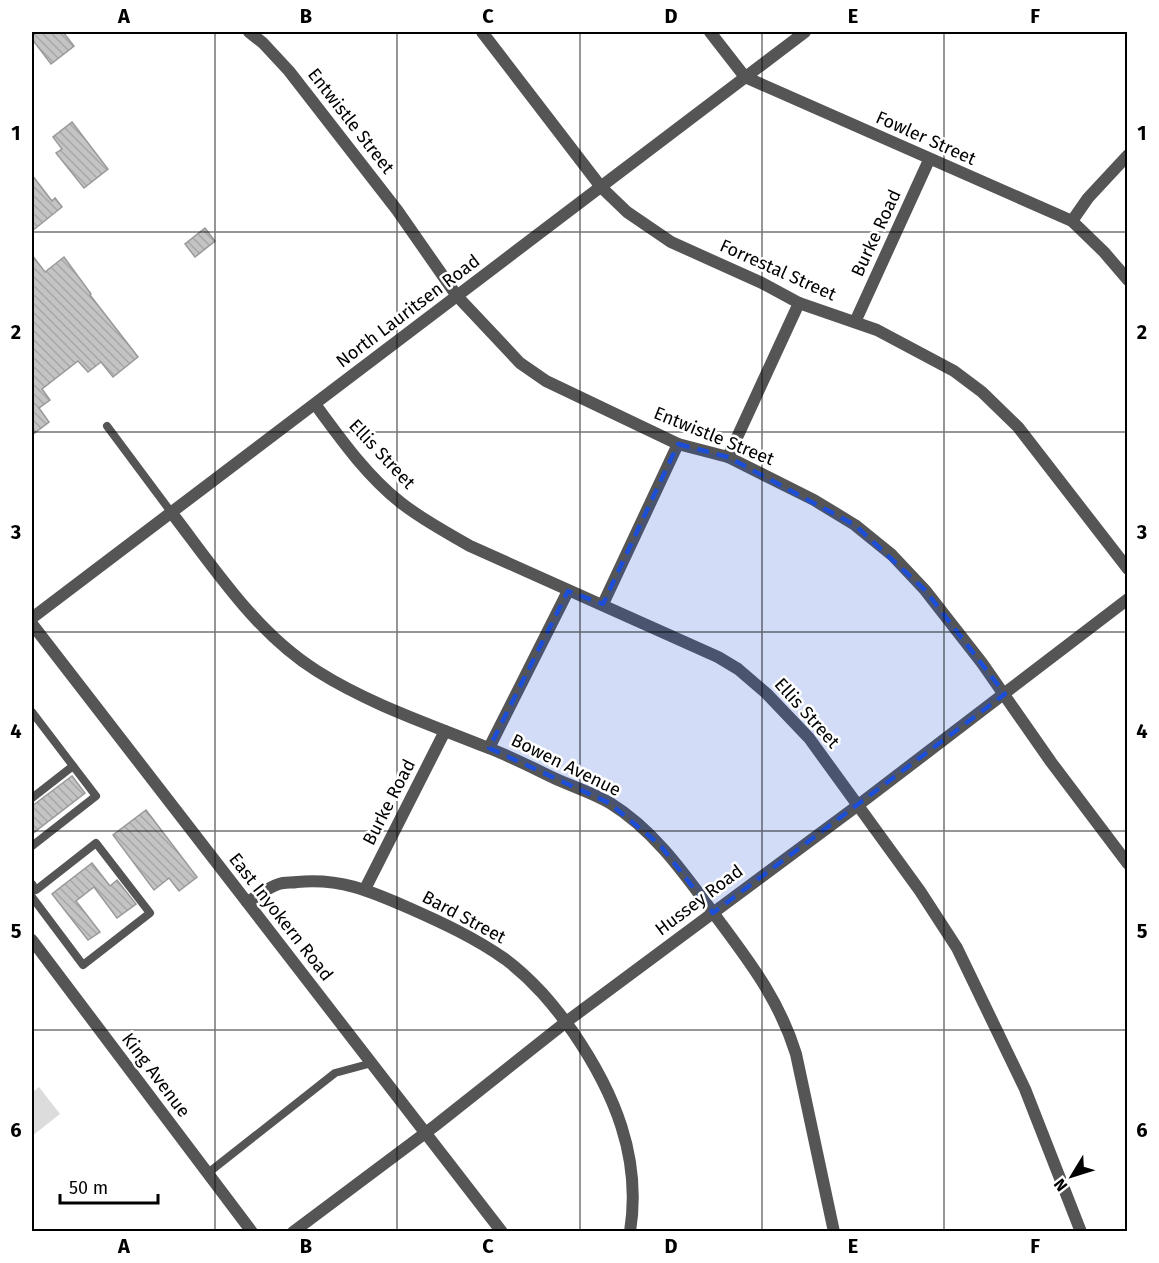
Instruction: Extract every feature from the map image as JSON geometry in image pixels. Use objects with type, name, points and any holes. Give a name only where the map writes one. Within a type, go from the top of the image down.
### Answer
[{"type":"street","name":"Entwistle Street","points":[[249,32],[263,43],[297,80],[397,210],[457,296],[520,363],[546,381],[678,444],[728,457],[814,500],[855,525],[892,555],[925,590],[1005,694],[1051,762],[1128,864]]},
{"type":"street","name":"Forrestal Street","points":[[482,32],[601,187],[627,212],[671,242],[762,283],[799,303],[877,330],[954,371],[982,392],[1018,427],[1128,569]]},
{"type":"street","name":"Fowler Street","points":[[710,32],[745,77],[1072,221],[1104,252],[1128,280]]},
{"type":"street","name":"North Lauritsen Road","points":[[32,618],[805,32]]},
{"type":"street","points":[[1072,221],[1088,198],[1128,155]]},
{"type":"street","name":"Burke Road","points":[[855,322],[930,160]]},
{"type":"street","points":[[728,457],[799,303]]},
{"type":"street","name":"Ellis Street","points":[[315,404],[343,442],[398,501],[432,524],[470,546],[718,657],[738,669],[766,693],[809,738],[920,891],[957,948],[1025,1089],[1081,1232]]},
{"type":"street","points":[[603,604],[678,444]]},
{"type":"street","name":"Bowen Avenue","points":[[171,512],[252,615],[283,646],[316,671],[359,694],[489,748],[609,803],[660,845],[680,868],[761,979],[788,1027],[796,1054],[834,1232]]},
{"type":"street","points":[[489,748],[568,591]]},
{"type":"street","name":"Hussey Road","points":[[293,1232],[566,1022],[857,806],[1128,599]]},
{"type":"street","name":"East Inyokern Road","points":[[32,624],[502,1232]]},
{"type":"street","name":"Burke Road","points":[[365,889],[445,731]]},
{"type":"street","name":"Bard Street","points":[[247,902],[278,884],[321,880],[365,889],[479,941],[529,978],[549,999],[594,1063],[618,1113],[630,1166],[632,1194],[630,1232]]},
{"type":"street","name":"King Avenue","points":[[32,940],[252,1232]]},
{"type":"lane","points":[[107,426],[171,512]]},
{"type":"lane","points":[[32,712],[96,796],[32,846]]},
{"type":"lane","points":[[32,798],[73,766]]},
{"type":"lane","points":[[96,843],[150,913],[83,965],[33,891],[96,843]]},
{"type":"lane","points":[[208,1173],[335,1073],[372,1063]]},
{"type":"highlighted area","points":[[678,444],[728,457],[855,525],[925,590],[1005,694],[713,913],[660,845],[609,803],[489,748],[568,591],[603,604]]},
{"type":"shaded area","points":[[39,1087],[60,1114],[32,1136],[32,1093]]},
{"type":"building","points":[[32,32],[63,32],[74,46],[51,64],[32,39]]},
{"type":"building","points":[[72,122],[108,169],[84,188],[56,153],[62,149],[53,137]]},
{"type":"building","points":[[32,175],[52,201],[55,198],[62,207],[32,231]]},
{"type":"building","points":[[205,228],[215,241],[195,257],[185,244]]},
{"type":"building","points":[[32,255],[45,272],[64,257],[138,357],[113,377],[101,362],[88,372],[78,361],[42,389],[50,400],[39,408],[49,422],[32,435]]},
{"type":"building","points":[[72,776],[85,793],[32,834],[32,806]]},
{"type":"building","points":[[146,810],[197,877],[179,891],[169,878],[154,890],[113,835]]},
{"type":"building","points":[[92,863],[110,886],[117,880],[136,904],[117,918],[94,887],[76,901],[100,932],[88,940],[52,894]]}]
